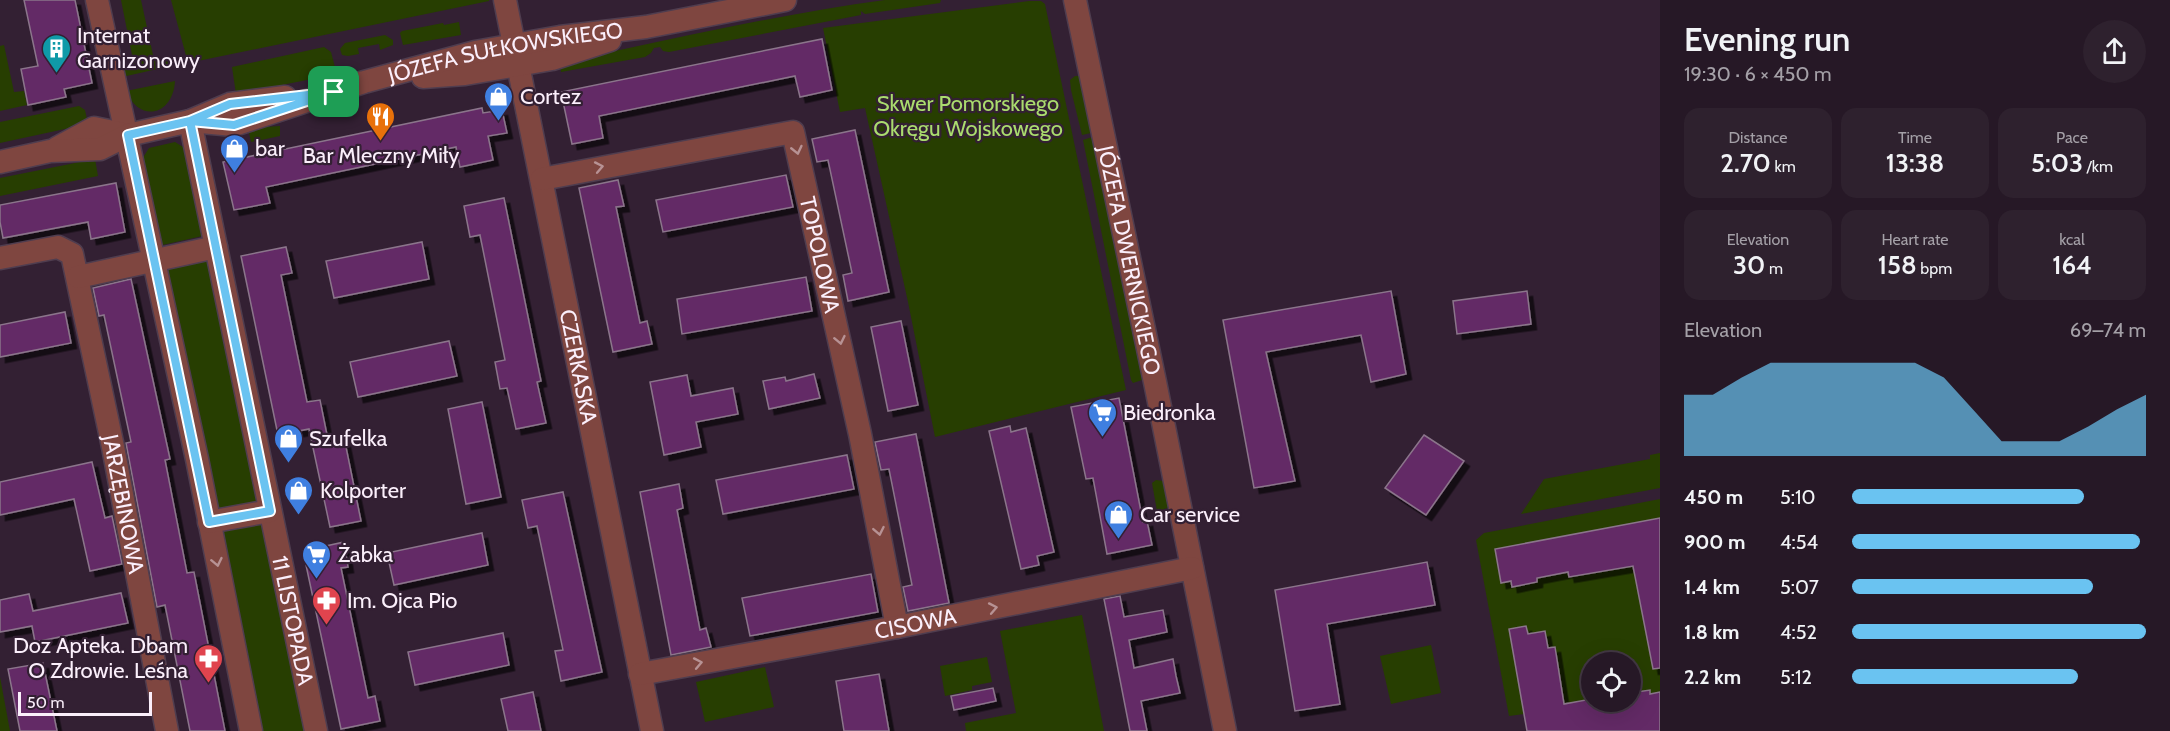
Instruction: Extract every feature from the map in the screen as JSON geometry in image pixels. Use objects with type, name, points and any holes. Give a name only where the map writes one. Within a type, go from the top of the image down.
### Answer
[{"type":"street","points":[[97,0],[113,79],[128,135],[251,731]]},
{"type":"street","name":"CZERKASKA","points":[[505,0],[652,731]]},
{"type":"street","name":"JÓZEFA SUŁKOWSKIEGO","points":[[0,162],[50,151],[100,149],[128,135],[190,121],[234,125],[364,82],[465,74],[517,54],[567,55],[646,27],[784,0]]},
{"type":"street","name":"JÓZEFA DWERNICKIEGO","points":[[1075,0],[1225,731]]},
{"type":"street","name":"11 LISTOPADA","points":[[190,121],[315,731]]},
{"type":"street","name":"TOPOLOWA","points":[[542,179],[793,132],[858,423],[897,627]]},
{"type":"street","points":[[78,277],[216,246]]},
{"type":"street","name":"JARZĘBINOWA","points":[[0,258],[58,247],[72,254],[113,447],[167,731]]},
{"type":"street","points":[[209,522],[270,511]]},
{"type":"street","name":"CISOWA","points":[[640,674],[897,627],[1192,568]]},
{"type":"green space","points":[[121,0],[141,0],[153,55],[170,63],[171,66],[122,77],[121,72],[133,60]]},
{"type":"green space","points":[[171,0],[489,0],[489,1],[188,63]]},
{"type":"green space","points":[[885,0],[941,0],[940,3],[865,14],[861,11],[861,15],[669,52],[663,51],[660,47],[654,48],[645,57],[561,72],[560,63],[764,20]]},
{"type":"green space","name":"Skwer Pomorskiego Okręgu Wojskowego","points":[[1041,1],[1045,4],[1126,390],[935,437],[865,108],[840,112],[823,28]]},
{"type":"green space","points":[[459,22],[461,35],[403,45],[400,33],[402,31]]},
{"type":"green space","points":[[385,35],[393,40],[393,45],[380,50],[379,44],[358,48],[359,54],[342,55],[340,49],[345,43]]},
{"type":"green space","points":[[4,45],[14,92],[24,91],[27,105],[0,111],[0,46]]},
{"type":"green space","points":[[324,47],[331,52],[336,71],[317,78],[236,94],[232,67]]},
{"type":"green space","points":[[1079,76],[1091,133],[1082,135],[1071,90],[1070,80]]},
{"type":"green space","points":[[175,81],[173,93],[168,102],[155,111],[139,108],[126,91]]},
{"type":"green space","points":[[79,106],[85,110],[88,124],[0,143],[0,122]]},
{"type":"green space","points":[[280,126],[280,136],[251,142],[248,128]]},
{"type":"green space","points":[[1092,137],[1142,380],[1133,383],[1083,140]]},
{"type":"green space","points":[[175,142],[188,150],[207,235],[158,246],[139,164],[149,148]]},
{"type":"green space","points":[[95,159],[98,176],[0,196],[0,178]]},
{"type":"green space","points":[[212,259],[263,502],[215,512],[164,269]]},
{"type":"green space","points":[[1660,453],[1660,488],[1521,514],[1544,479],[1650,459],[1650,455]]},
{"type":"green space","points":[[1156,480],[1163,481],[1168,508],[1157,511],[1152,483]]},
{"type":"green space","points":[[1660,499],[1660,696],[1641,699],[1641,652],[1581,652],[1581,707],[1509,716],[1476,540],[1484,533]]},
{"type":"green space","points":[[270,520],[309,731],[260,731],[221,530]]},
{"type":"green space","points":[[1082,615],[1104,731],[966,731],[965,723],[1016,713],[1000,631]]},
{"type":"green space","points":[[1431,645],[1441,693],[1391,704],[1380,656]]},
{"type":"green space","points":[[987,657],[992,682],[972,686],[972,690],[945,696],[940,666]]},
{"type":"green space","points":[[765,667],[774,707],[705,722],[696,682]]},
{"type":"green space","points":[[0,677],[10,731],[0,731]]},
{"type":"building","points":[[24,0],[75,0],[92,83],[64,89],[66,97],[28,105],[21,69],[38,66]]},
{"type":"building","points":[[822,39],[832,90],[800,97],[795,76],[599,116],[603,138],[572,144],[561,92]]},
{"type":"building","points":[[482,108],[483,113],[502,110],[507,133],[488,136],[493,160],[460,167],[456,147],[266,187],[270,203],[234,210],[223,162]]},
{"type":"building","points":[[855,130],[889,292],[848,301],[843,275],[852,273],[828,160],[817,162],[812,139]]},
{"type":"building","points":[[786,175],[793,207],[663,232],[656,200]]},
{"type":"building","points":[[618,180],[624,206],[616,207],[640,323],[647,321],[652,344],[613,352],[579,188]]},
{"type":"building","points":[[116,183],[125,232],[91,239],[88,222],[3,238],[0,205]]},
{"type":"building","points":[[504,198],[541,381],[537,382],[546,423],[516,429],[507,388],[500,389],[495,362],[505,360],[480,235],[470,237],[464,206]]},
{"type":"building","points":[[422,242],[429,279],[334,298],[326,261]]},
{"type":"building","points":[[286,247],[292,273],[281,275],[307,402],[320,400],[329,445],[345,442],[361,521],[330,527],[309,429],[278,435],[241,256]]},
{"type":"building","points":[[806,277],[812,311],[682,334],[677,299]]},
{"type":"building","points":[[131,279],[170,459],[165,460],[187,573],[194,572],[225,731],[190,731],[165,605],[157,607],[126,443],[131,442],[104,315],[99,316],[93,288]]},
{"type":"building","points":[[1391,291],[1406,374],[1371,382],[1361,335],[1266,352],[1295,481],[1254,488],[1223,320]]},
{"type":"building","points":[[1527,291],[1531,324],[1457,334],[1453,301]]},
{"type":"building","points":[[65,312],[71,343],[0,357],[0,325]]},
{"type":"building","points":[[901,321],[918,405],[888,411],[871,327]]},
{"type":"building","points":[[449,341],[457,376],[358,397],[350,362]]},
{"type":"building","points":[[814,374],[820,398],[769,409],[763,381],[785,377],[786,381]]},
{"type":"building","points":[[687,375],[691,396],[733,388],[738,414],[696,422],[701,447],[664,455],[650,382]]},
{"type":"building","points":[[1119,398],[1143,522],[1147,521],[1152,545],[1107,554],[1093,478],[1086,479],[1071,407]]},
{"type":"building","points":[[482,402],[501,497],[466,504],[448,409]]},
{"type":"building","points":[[1010,426],[1011,432],[1026,428],[1054,552],[1037,556],[1039,565],[1021,569],[989,431]]},
{"type":"building","points":[[916,434],[949,603],[908,611],[903,587],[912,585],[889,469],[881,470],[875,442]]},
{"type":"building","points":[[1424,435],[1464,461],[1426,515],[1385,488]]},
{"type":"building","points":[[847,455],[854,489],[723,514],[716,480]]},
{"type":"building","points":[[92,462],[105,518],[112,516],[122,564],[90,571],[74,499],[0,515],[0,482]]},
{"type":"building","points":[[679,484],[683,508],[677,510],[700,630],[706,628],[711,647],[671,655],[640,492]]},
{"type":"building","points":[[563,492],[602,672],[561,681],[555,651],[563,650],[537,526],[528,528],[522,500]]},
{"type":"building","points":[[1660,518],[1660,668],[1653,669],[1633,566],[1569,577],[1568,572],[1537,578],[1537,582],[1512,587],[1511,581],[1501,583],[1495,549]]},
{"type":"building","points":[[482,533],[488,565],[394,585],[387,553]]},
{"type":"building","points":[[344,542],[348,567],[341,568],[368,698],[375,696],[380,721],[341,729],[303,551]]},
{"type":"building","points":[[1427,562],[1435,605],[1327,624],[1340,704],[1295,711],[1275,590]]},
{"type":"building","points":[[871,574],[878,612],[750,636],[742,598]]},
{"type":"building","points":[[121,593],[128,623],[35,642],[32,626],[0,632],[0,600],[29,594],[33,611]]},
{"type":"building","points":[[1120,596],[1124,617],[1163,610],[1167,632],[1129,640],[1134,668],[1173,659],[1180,693],[1141,701],[1147,731],[1130,731],[1104,599]]},
{"type":"building","points":[[1526,626],[1528,634],[1545,631],[1548,648],[1555,647],[1564,704],[1581,701],[1581,712],[1641,712],[1641,691],[1650,690],[1650,694],[1660,692],[1660,731],[1527,731],[1509,629]]},
{"type":"building","points":[[503,633],[509,665],[415,685],[408,652]]},
{"type":"building","points":[[43,663],[57,731],[20,731],[8,669]]},
{"type":"building","points":[[879,674],[889,731],[844,731],[836,681]]},
{"type":"building","points":[[993,688],[996,701],[954,710],[951,696]]},
{"type":"building","points":[[533,692],[541,731],[508,731],[501,699]]},
{"type":"place","name":"Internat Garnizonowy","points":[[56,74]]},
{"type":"place","name":"Cortez","points":[[499,122]]},
{"type":"place","name":"Bar Mleczny Miły","points":[[381,142]]},
{"type":"place","name":"bar","points":[[234,174]]},
{"type":"place","name":"Biedronka","points":[[1102,438]]},
{"type":"place","name":"Szufelka","points":[[288,464]]},
{"type":"place","name":"Kolporter","points":[[299,516]]},
{"type":"place","name":"Car service","points":[[1119,540]]},
{"type":"place","name":"Żabka","points":[[317,580]]},
{"type":"place","name":"Im. Ojca Pio","points":[[326,626]]},
{"type":"place","name":"Doz Apteka. Dbam O Zdrowie. Leśna","points":[[209,684]]},
{"type":"route","points":[[334,92],[230,104],[190,121],[128,135],[209,522],[270,511],[190,121],[234,125],[334,92]]}]
